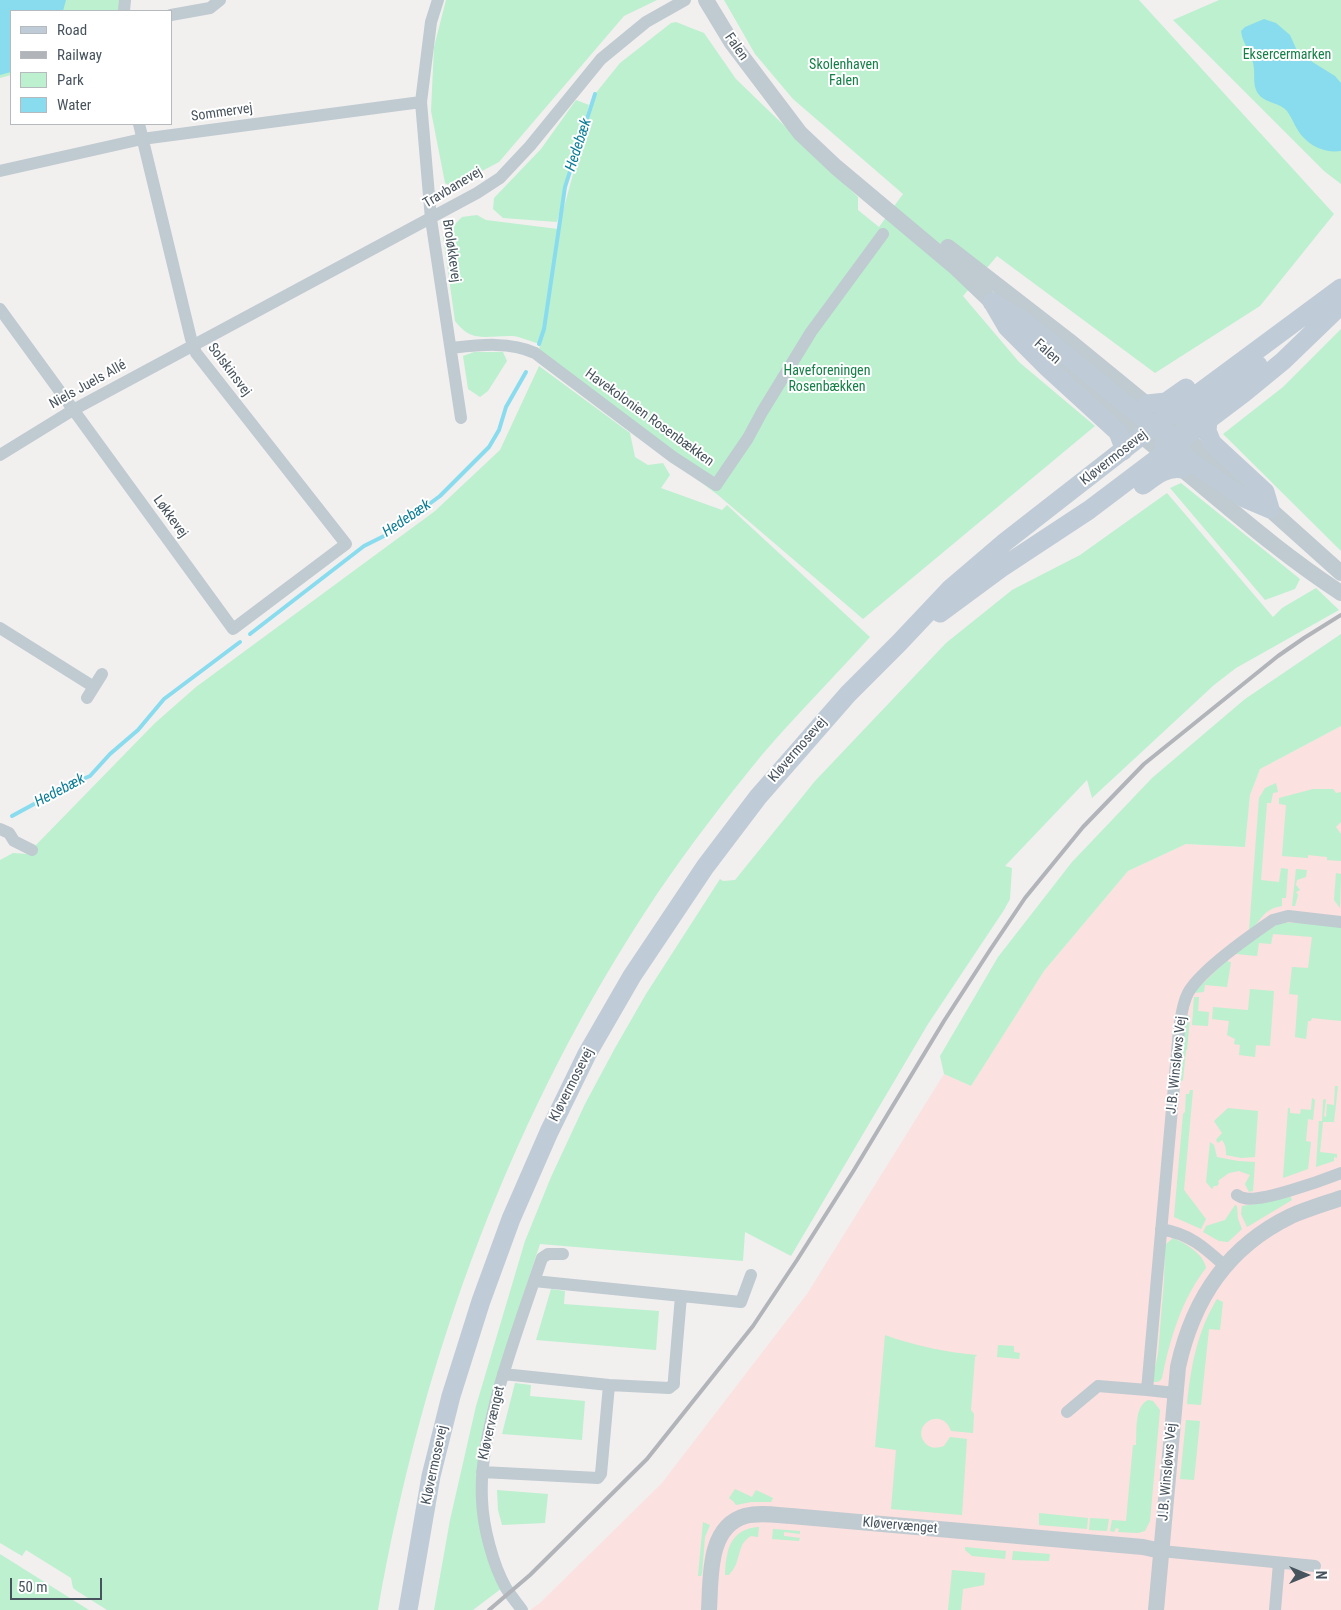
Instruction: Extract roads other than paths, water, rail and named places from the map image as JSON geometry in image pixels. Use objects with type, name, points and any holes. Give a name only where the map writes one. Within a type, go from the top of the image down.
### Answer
[{"type":"main road","name":"Kløvermosevej","points":[[899,643],[1001,568],[1089,510],[1164,437],[1277,334],[1341,288]]},
{"type":"main road","points":[[992,302],[1024,320],[1164,437],[1191,462],[1244,498],[1270,509]]},
{"type":"main road","points":[[992,302],[1007,327],[1048,368],[1118,432],[1124,445],[1123,451]]},
{"type":"main road","name":"Kløvermosevej","points":[[408,1610],[418,1545],[439,1442],[472,1329],[511,1219],[549,1132],[587,1054],[632,976],[704,867],[752,804],[848,694],[950,589],[1005,542],[1123,451],[1208,420],[1283,362],[1341,305]]},
{"type":"main road","points":[[1147,404],[1166,402],[1250,342],[1277,334]]},
{"type":"main road","points":[[1208,420],[1207,431],[1212,443],[1265,492],[1270,509]]},
{"type":"main road","points":[[1001,568],[1039,556],[1108,511],[1162,471],[1176,468],[1182,469]]},
{"type":"street","points":[[172,15],[210,8],[220,0]]},
{"type":"street","name":"Broløkkevej","points":[[438,0],[430,22],[421,102],[431,219],[461,418]]},
{"type":"street","name":"Travbanevej","points":[[193,346],[431,219],[500,178],[530,146],[601,59],[646,22],[685,0]]},
{"type":"street","name":"Falen","points":[[706,0],[732,44],[800,133],[836,167],[954,266],[992,302]]},
{"type":"street","name":"Falen","points":[[769,92],[842,161],[961,258],[1068,340],[1147,404],[1182,469],[1264,538],[1337,591]]},
{"type":"street","name":"Sommervej","points":[[0,171],[142,139],[421,102]]},
{"type":"street","name":"Solskinsvej","points":[[139,125],[196,353],[346,544]]},
{"type":"street","name":"Havekolonien Rosenbækken","points":[[451,348],[509,345],[526,348],[673,457],[716,485],[748,438],[811,332],[883,234]]},
{"type":"street","name":"Løkkevej","points":[[0,309],[233,628],[346,544]]},
{"type":"street","name":"Niels Juels Allé","points":[[0,455],[73,410],[193,346]]},
{"type":"street","points":[[1270,509],[1341,573]]},
{"type":"street","points":[[0,628],[94,686]]},
{"type":"street","points":[[88,698],[102,674]]},
{"type":"street","points":[[0,828],[9,833],[14,841],[32,850]]},
{"type":"street","name":"J.B. Winsløws Vej","points":[[1147,1390],[1179,1030],[1184,1002],[1189,991],[1199,978],[1273,920],[1288,916],[1341,922]]},
{"type":"street","points":[[1237,1195],[1245,1199],[1262,1197],[1341,1173]]},
{"type":"street","name":"J.B. Winsløws Vej","points":[[1156,1610],[1178,1366],[1184,1338],[1196,1311],[1208,1287],[1224,1266],[1251,1240],[1266,1229],[1291,1216],[1341,1198]]},
{"type":"street","points":[[1161,1229],[1174,1231],[1191,1238],[1224,1266]]},
{"type":"street","name":"Kløvervænget","points":[[522,1610],[507,1588],[490,1546],[482,1502],[482,1472],[485,1444],[503,1374],[544,1256],[563,1254]]},
{"type":"street","points":[[534,1281],[740,1302],[751,1275]]},
{"type":"street","name":"Kløvervænget","points":[[503,1374],[609,1385],[672,1387],[681,1296]]},
{"type":"street","name":"Kløvervænget","points":[[482,1472],[598,1478],[601,1474],[609,1385]]},
{"type":"street","points":[[1067,1412],[1098,1386],[1175,1393]]},
{"type":"street","name":"Kløvervænget","points":[[709,1610],[716,1544],[721,1534],[736,1520],[756,1514],[1143,1547],[1161,1552]]},
{"type":"street","points":[[1161,1552],[1315,1566]]},
{"type":"street","points":[[1275,1610],[1279,1563]]},
{"type":"water","points":[[0,0],[66,0],[63,10],[10,10],[10,72],[0,75]]},
{"type":"water","points":[[1264,19],[1276,23],[1290,35],[1298,53],[1335,76],[1341,83],[1341,151],[1325,150],[1311,144],[1301,134],[1287,111],[1281,106],[1263,98],[1257,92],[1252,59],[1241,31],[1245,27]]},
{"type":"waterway","name":"Hedebæk","points":[[539,344],[544,329],[565,187],[595,94]]},
{"type":"waterway","name":"Hedebæk","points":[[250,634],[364,546],[390,533],[440,496],[489,447],[499,430],[506,407],[526,372]]},
{"type":"waterway","name":"Hedebæk","points":[[12,816],[69,785],[90,776],[110,754],[138,730],[164,699],[240,642]]},
{"type":"railway","points":[[489,1610],[530,1575],[647,1459],[753,1326],[854,1170],[944,1021],[990,950],[1025,898],[1083,827],[1144,764],[1278,656],[1341,615]]},
{"type":"park label","name":"Eksercermarken","points":[[1287,55]]},
{"type":"park label","name":"Skolenhaven Falen","points":[[844,74]]},
{"type":"park label","name":"Haveforeningen Rosenbækken","points":[[827,380]]}]
